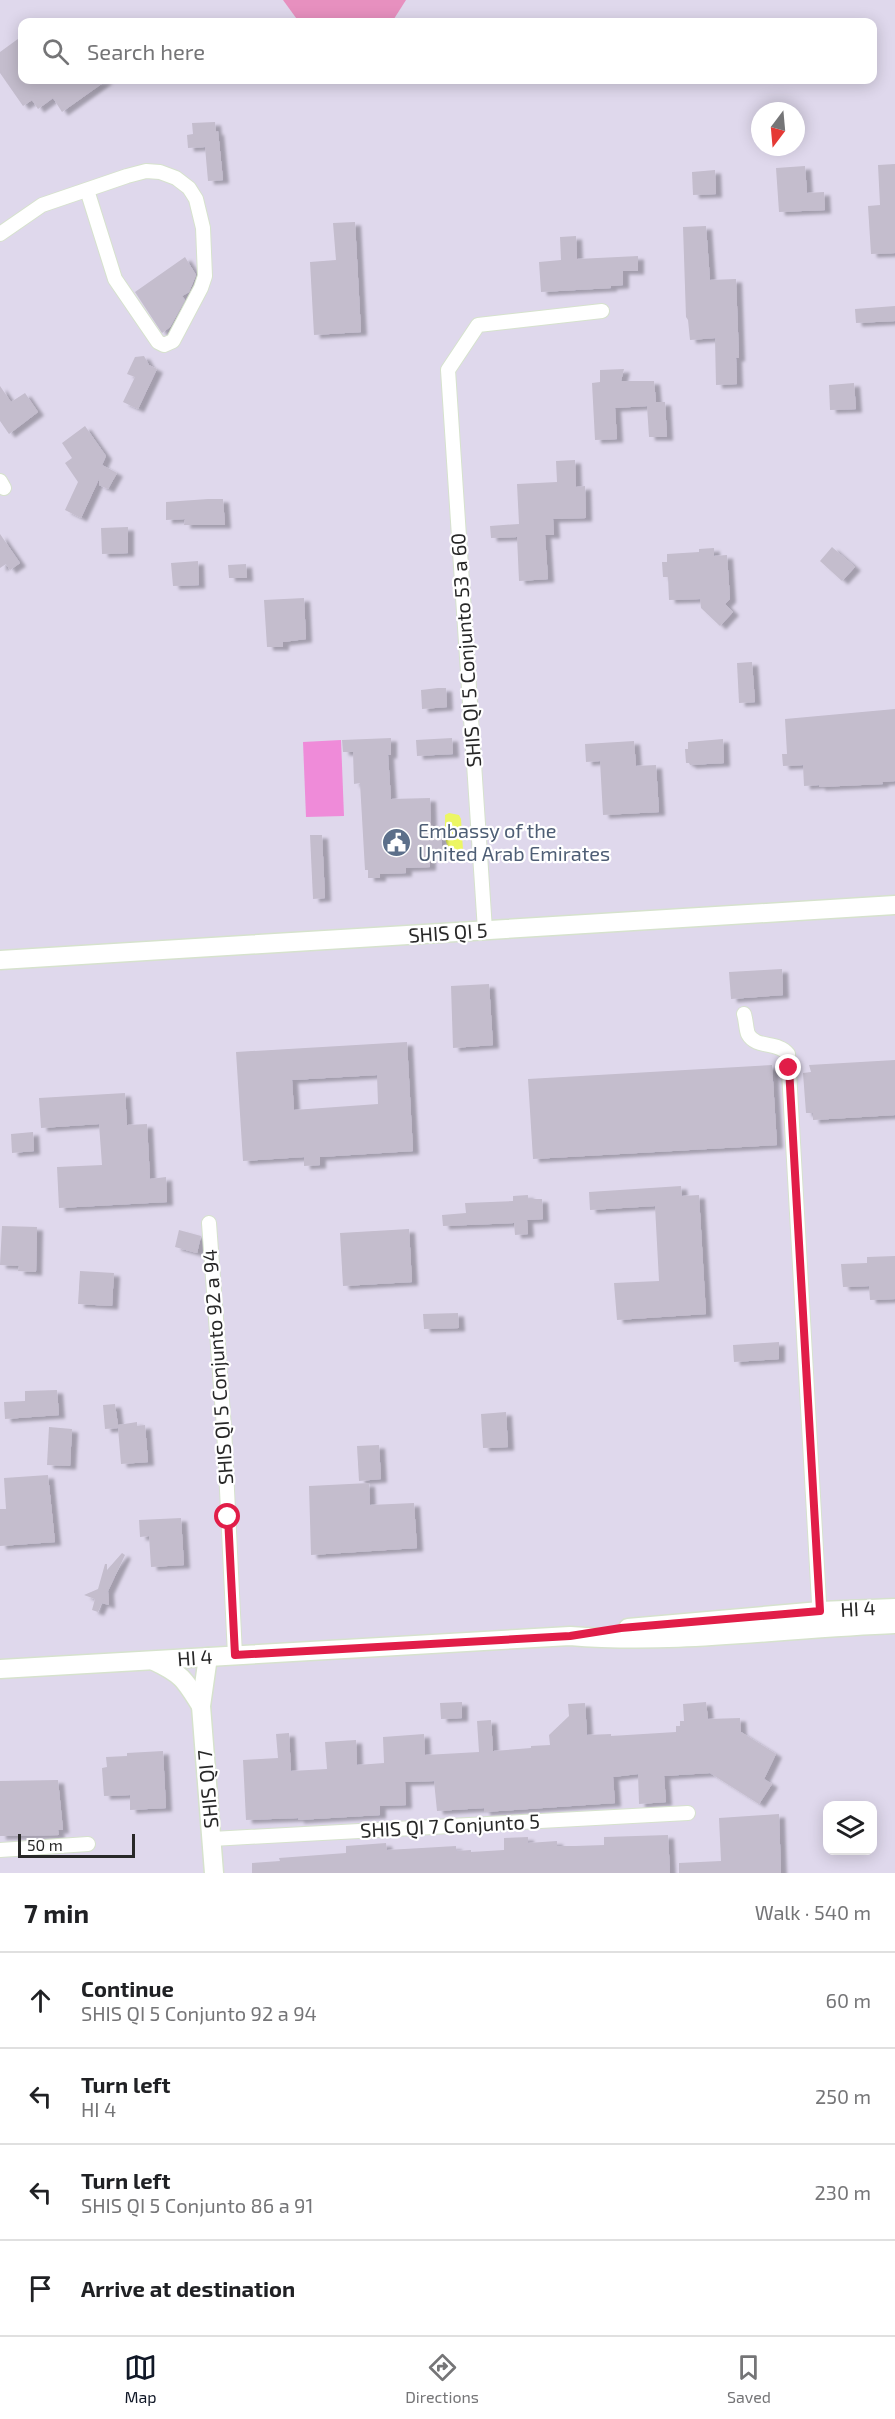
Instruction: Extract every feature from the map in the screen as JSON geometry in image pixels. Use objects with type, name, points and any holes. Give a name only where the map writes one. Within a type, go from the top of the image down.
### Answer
[{"type":"street","points":[[0,234],[42,205],[87,190],[146,171],[160,172],[176,178],[189,188],[196,199],[203,228],[205,276],[197,297],[173,341],[164,345],[158,342],[115,279],[87,190]]},
{"type":"street","name":"SHIS QI 5 Conjunto 53 a 60","points":[[485,930],[448,370],[478,325],[602,311]]},
{"type":"street","name":"SHIS QI 5","points":[[0,960],[895,905]]},
{"type":"street","points":[[744,1014],[748,1034],[754,1041],[783,1048],[788,1054],[820,1620]]},
{"type":"street","name":"SHIS QI 5 Conjunto 92 a 94","points":[[209,1223],[224,1428],[235,1655]]},
{"type":"street","name":"HI 4","points":[[820,1620],[895,1608]]},
{"type":"street","name":"HI 4","points":[[0,1669],[570,1636],[621,1628],[820,1620],[895,1624]]},
{"type":"street","name":"SHIS QI 7","points":[[208,1658],[201,1706],[214,1873]]},
{"type":"street","name":"SHIS QI 7","points":[[153,1661],[177,1672],[187,1682],[201,1706]]},
{"type":"street","name":"SHIS QI 7 Conjunto 5","points":[[212,1839],[688,1812]]},
{"type":"street","points":[[0,1850],[88,1845]]},
{"type":"shaded area","points":[[283,0],[406,0],[395,18],[296,18]]},
{"type":"shaded area","points":[[341,740],[344,816],[306,817],[303,742]]},
{"type":"shaded area","points":[[449,813],[459,815],[461,819],[463,850],[458,853],[446,843],[445,815]]},
{"type":"building","points":[[18,39],[18,84],[101,84],[62,112],[53,98],[38,109],[32,100],[23,106],[0,73],[0,52]]},
{"type":"building","points":[[215,122],[223,180],[208,181],[205,147],[188,148],[187,135],[193,134],[192,123]]},
{"type":"building","points":[[895,164],[895,253],[871,254],[868,206],[880,205],[878,165]]},
{"type":"building","points":[[805,166],[807,193],[824,192],[825,210],[779,212],[776,168]]},
{"type":"building","points":[[715,170],[716,194],[693,195],[692,172]]},
{"type":"building","points":[[355,222],[361,332],[314,335],[310,262],[336,260],[333,223]]},
{"type":"building","points":[[706,226],[710,280],[736,279],[739,358],[736,358],[737,384],[716,385],[715,338],[690,340],[686,317],[683,227]]},
{"type":"building","points":[[576,236],[577,259],[638,256],[638,271],[623,271],[623,285],[611,286],[611,288],[541,292],[539,262],[561,260],[560,237]]},
{"type":"building","points":[[185,257],[196,275],[189,292],[182,296],[185,300],[170,327],[162,333],[135,292]]},
{"type":"building","points":[[895,306],[895,321],[856,323],[855,309]]},
{"type":"building","points":[[144,356],[149,365],[157,369],[138,409],[123,402],[135,377],[127,374],[135,357]]},
{"type":"building","points":[[624,369],[621,381],[654,381],[656,402],[665,402],[667,437],[649,437],[647,406],[615,408],[617,439],[595,440],[592,383],[600,382],[600,370]]},
{"type":"building","points":[[854,383],[856,409],[830,410],[829,385]]},
{"type":"building","points":[[0,386],[11,402],[25,393],[38,412],[9,434],[0,421]]},
{"type":"building","points":[[85,426],[106,456],[102,465],[117,473],[108,489],[99,485],[99,479],[81,518],[65,510],[78,482],[65,463],[72,458],[62,443]]},
{"type":"building","points":[[575,460],[576,487],[585,486],[586,518],[553,519],[554,535],[545,535],[548,579],[519,581],[517,537],[491,538],[490,526],[519,524],[517,484],[557,482],[556,461]]},
{"type":"building","points":[[223,499],[225,525],[184,525],[185,519],[166,520],[166,502]]},
{"type":"building","points":[[128,527],[128,553],[102,554],[101,528]]},
{"type":"building","points":[[0,534],[20,563],[10,570],[6,564],[0,568]]},
{"type":"building","points":[[832,547],[855,567],[842,581],[820,561]]},
{"type":"building","points":[[714,548],[714,556],[727,555],[730,599],[725,604],[733,612],[720,626],[701,608],[700,599],[669,600],[668,577],[663,577],[662,562],[667,562],[667,554],[699,552],[699,549]]},
{"type":"building","points":[[198,561],[199,585],[173,586],[171,563]]},
{"type":"building","points":[[246,564],[247,578],[229,578],[228,565]]},
{"type":"building","points":[[304,598],[306,639],[283,642],[283,647],[267,647],[264,600]]},
{"type":"building","points":[[752,662],[755,702],[739,703],[737,663]]},
{"type":"building","points":[[446,688],[447,707],[422,709],[421,690]]},
{"type":"building","points":[[895,709],[895,781],[882,782],[883,784],[804,786],[803,765],[783,766],[782,754],[787,754],[785,719]]},
{"type":"building","points":[[391,738],[391,755],[388,755],[391,799],[430,798],[431,827],[441,826],[442,850],[430,851],[430,867],[406,868],[406,873],[380,874],[380,878],[368,878],[368,870],[365,870],[360,783],[354,784],[353,752],[343,752],[342,740]]},
{"type":"building","points":[[452,738],[453,754],[417,756],[416,740]]},
{"type":"building","points":[[723,739],[724,763],[690,765],[686,763],[685,749],[688,749],[688,742]]},
{"type":"building","points":[[634,741],[636,766],[656,765],[659,812],[603,815],[600,761],[586,762],[585,744]]},
{"type":"building","points":[[310,835],[322,835],[325,898],[313,899]]},
{"type":"building","points":[[782,969],[783,995],[731,999],[729,972]]},
{"type":"building","points":[[489,984],[493,1045],[453,1048],[451,986]]},
{"type":"building","points":[[407,1042],[413,1151],[320,1157],[320,1165],[304,1166],[304,1157],[243,1161],[236,1052]],"holes":[[[377,1075],[378,1104],[294,1110],[292,1080]]]},
{"type":"building","points":[[895,1060],[895,1115],[813,1120],[813,1113],[806,1113],[803,1073],[811,1072],[809,1065]]},
{"type":"building","points":[[772,1065],[777,1145],[533,1159],[528,1079]]},
{"type":"building","points":[[125,1093],[127,1125],[147,1124],[150,1179],[166,1177],[167,1202],[59,1208],[57,1167],[102,1165],[99,1124],[41,1128],[39,1098]]},
{"type":"building","points":[[33,1132],[34,1151],[12,1153],[11,1134]]},
{"type":"building","points":[[681,1186],[682,1196],[699,1195],[706,1314],[617,1320],[614,1283],[659,1281],[655,1206],[590,1210],[589,1192]]},
{"type":"building","points":[[528,1195],[528,1199],[542,1199],[543,1219],[527,1220],[528,1234],[515,1235],[514,1223],[443,1226],[442,1215],[466,1213],[465,1203],[513,1201],[513,1196]]},
{"type":"building","points":[[2,1226],[37,1227],[36,1272],[18,1271],[19,1266],[0,1265]]},
{"type":"building","points":[[409,1229],[412,1282],[343,1286],[340,1233]]},
{"type":"building","points":[[179,1230],[201,1236],[197,1253],[175,1247]]},
{"type":"building","points":[[895,1256],[895,1299],[870,1300],[869,1286],[843,1287],[841,1264],[867,1263],[867,1257]]},
{"type":"building","points":[[80,1271],[114,1273],[112,1306],[78,1304]]},
{"type":"building","points":[[458,1313],[459,1328],[424,1329],[423,1314]]},
{"type":"building","points":[[779,1342],[779,1359],[734,1362],[733,1345]]},
{"type":"building","points":[[57,1390],[59,1415],[5,1419],[4,1402],[25,1401],[25,1391]]},
{"type":"building","points":[[115,1404],[118,1425],[137,1422],[137,1426],[145,1425],[148,1462],[121,1464],[118,1428],[105,1429],[103,1405]]},
{"type":"building","points":[[506,1412],[508,1447],[483,1448],[481,1414]]},
{"type":"building","points":[[49,1427],[72,1429],[70,1466],[47,1465]]},
{"type":"building","points":[[379,1445],[381,1479],[359,1481],[357,1446]]},
{"type":"building","points":[[48,1475],[55,1542],[0,1546],[0,1509],[6,1509],[4,1478]]},
{"type":"building","points":[[369,1483],[370,1505],[414,1503],[417,1548],[311,1555],[309,1486]]},
{"type":"building","points":[[181,1518],[184,1565],[151,1567],[149,1536],[140,1537],[139,1520]]},
{"type":"building","points":[[122,1553],[125,1555],[108,1591],[109,1605],[102,1603],[98,1612],[92,1610],[95,1599],[84,1595],[98,1589],[105,1564],[107,1564],[107,1570]]},
{"type":"building","points":[[462,1702],[462,1718],[441,1719],[440,1703]]},
{"type":"building","points":[[706,1702],[708,1719],[740,1718],[741,1732],[776,1754],[764,1779],[772,1784],[759,1804],[710,1773],[664,1776],[666,1802],[639,1804],[638,1774],[613,1777],[615,1803],[484,1812],[484,1808],[437,1811],[434,1781],[405,1782],[406,1805],[380,1806],[380,1815],[298,1820],[298,1818],[246,1820],[243,1760],[278,1758],[276,1734],[289,1733],[291,1771],[327,1769],[325,1742],[356,1740],[357,1765],[384,1763],[383,1737],[424,1734],[425,1755],[479,1752],[477,1721],[491,1720],[493,1751],[531,1748],[531,1746],[550,1745],[549,1735],[569,1716],[568,1704],[585,1703],[587,1735],[611,1734],[611,1736],[676,1732],[676,1726],[680,1726],[680,1721],[684,1721],[683,1704]]},
{"type":"building","points":[[163,1751],[166,1808],[130,1810],[130,1795],[104,1796],[102,1768],[107,1767],[106,1757]]},
{"type":"building","points":[[58,1780],[63,1830],[58,1830],[59,1835],[0,1836],[0,1781]]},
{"type":"building","points":[[779,1814],[781,1873],[679,1873],[679,1863],[721,1861],[719,1818]]},
{"type":"building","points":[[668,1835],[670,1873],[252,1873],[252,1863],[280,1861],[279,1858],[346,1853],[346,1846],[386,1843],[387,1850],[456,1846],[456,1851],[471,1850],[471,1852],[504,1850],[504,1838],[528,1837],[528,1843],[557,1841],[557,1846],[575,1846],[604,1845],[604,1837]]},
{"type":"place","name":"Embassy of the United Arab Emirates","points":[[397,842]]},
{"type":"route","points":[[228,1517],[235,1655],[570,1636],[621,1628],[820,1611],[789,1068]]}]
